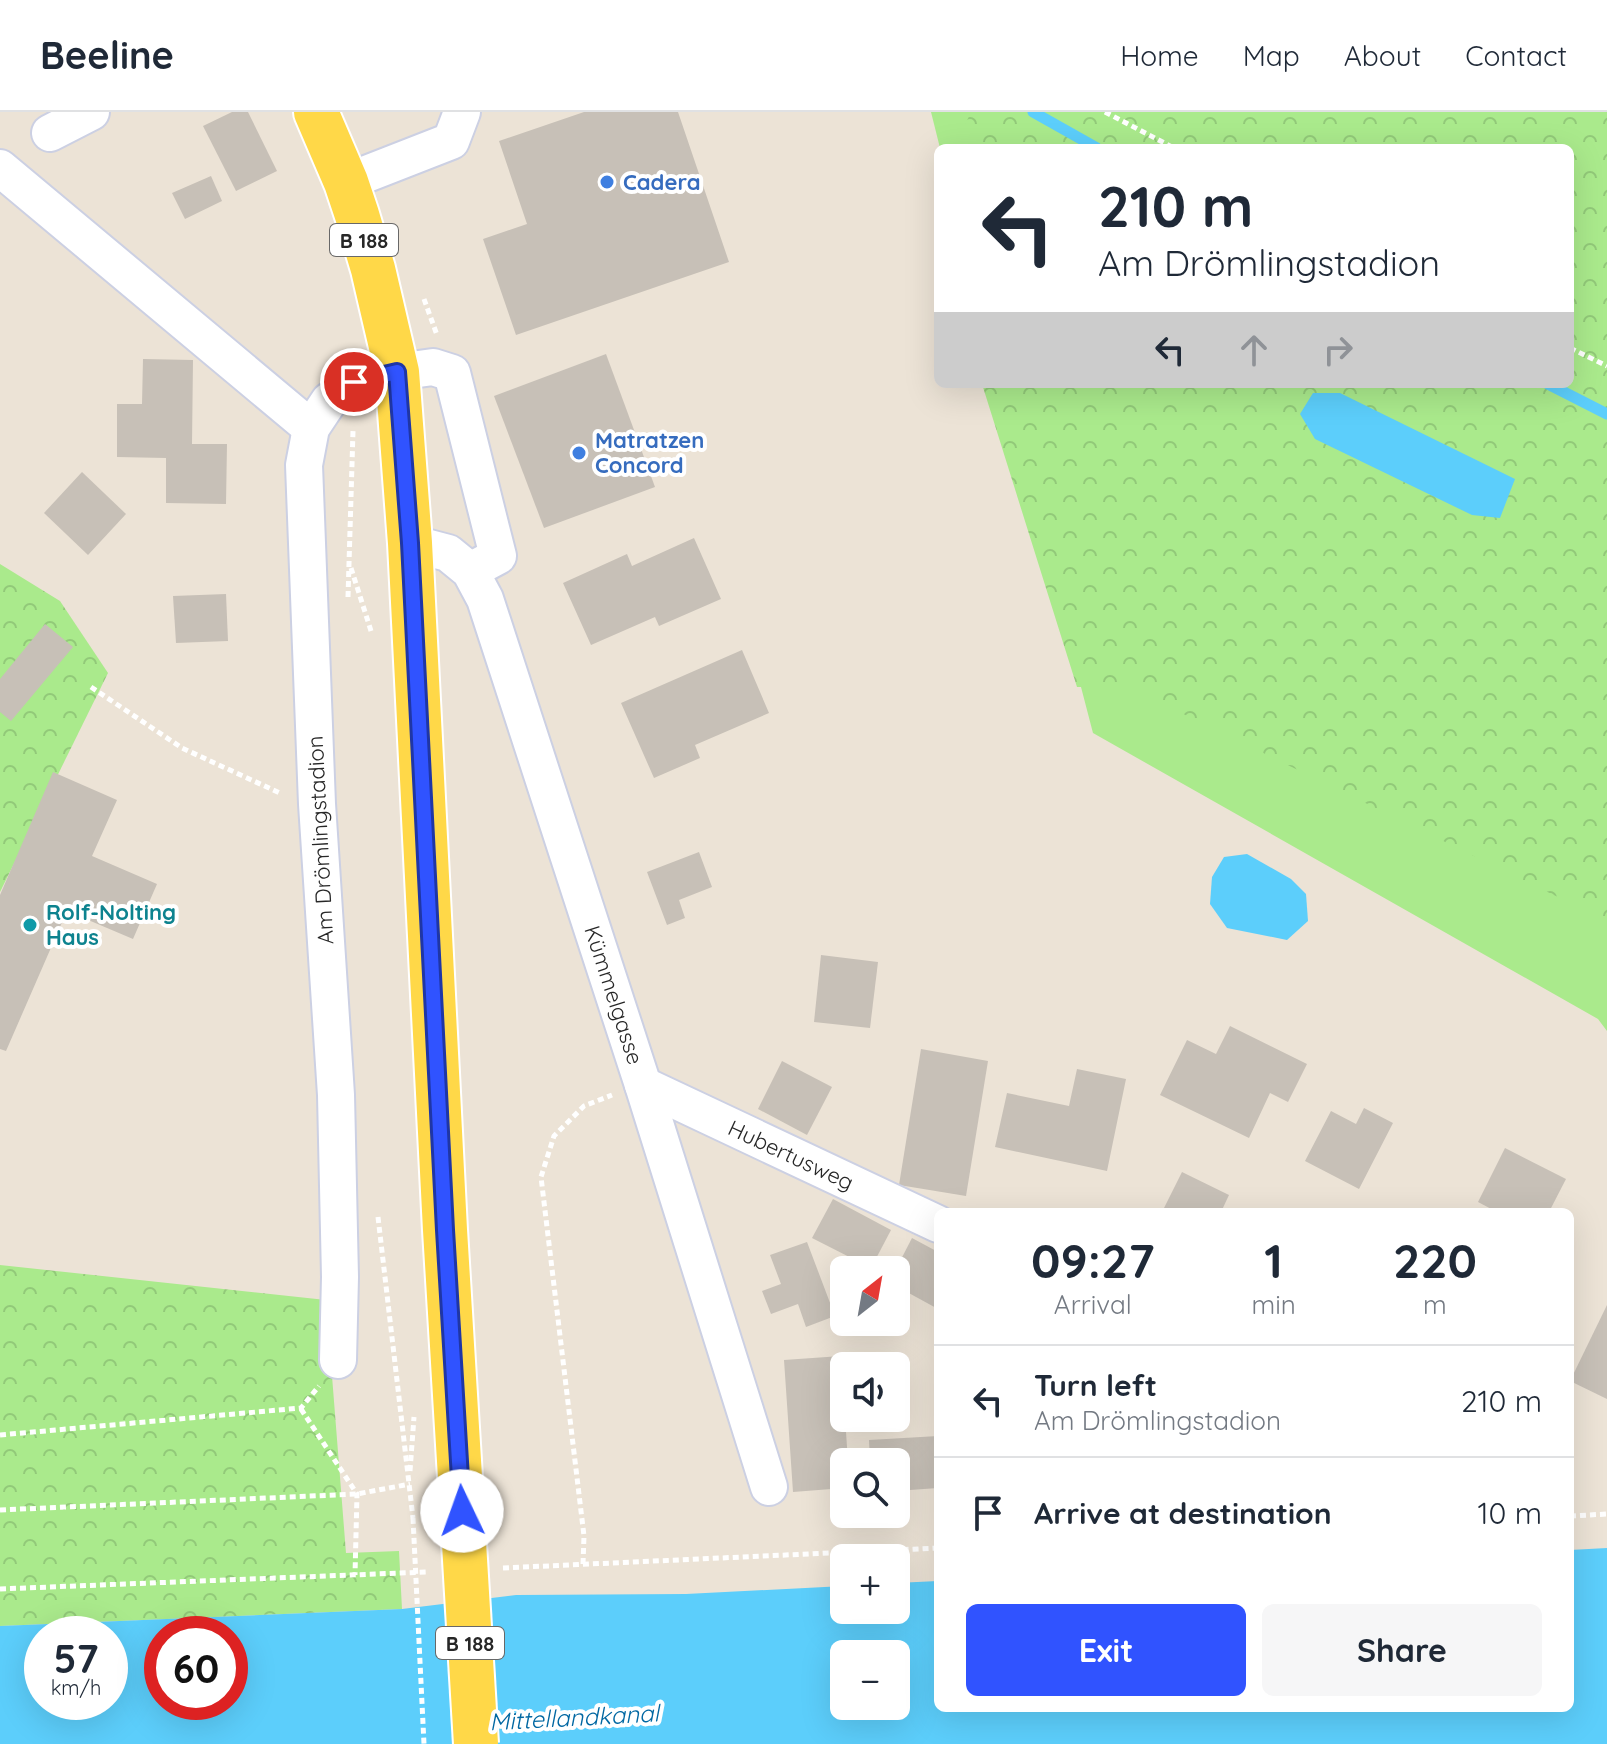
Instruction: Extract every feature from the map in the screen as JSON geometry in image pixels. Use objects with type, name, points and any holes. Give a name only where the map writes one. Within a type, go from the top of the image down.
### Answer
[{"type":"main road","name":"B 188","points":[[316,112],[346,182],[373,269],[397,372],[410,543],[445,1230],[476,1744]]},
{"type":"street","points":[[50,133],[91,112]]},
{"type":"street","points":[[346,182],[451,141],[462,112]]},
{"type":"street","points":[[0,168],[311,428]]},
{"type":"street","name":"Am Drömlingstadion","points":[[338,1360],[340,1277],[336,1095],[317,804],[304,465],[311,428],[329,401],[354,382],[433,367],[452,373],[498,556],[470,571]]},
{"type":"street","points":[[410,543],[448,553],[470,571]]},
{"type":"street","name":"Kümmelgasse","points":[[470,571],[485,599],[643,1085],[769,1487]]},
{"type":"street","name":"Hubertusweg","points":[[643,1085],[934,1222]]},
{"type":"path","points":[[1105,112],[1166,144]]},
{"type":"path","points":[[1574,350],[1607,366]]},
{"type":"path","points":[[349,563],[354,382]]},
{"type":"path","points":[[91,687],[182,748],[298,801],[317,804]]},
{"type":"path","points":[[583,1564],[584,1536],[541,1177],[554,1136],[584,1106],[643,1085]]},
{"type":"path","points":[[0,1435],[301,1408],[338,1360]]},
{"type":"path","points":[[301,1408],[357,1494],[355,1575]]},
{"type":"path","points":[[0,1510],[357,1494],[410,1484],[424,1744]]},
{"type":"path","points":[[1574,1516],[1607,1514]]},
{"type":"green space","points":[[931,112],[1070,112],[1135,144],[939,144]]},
{"type":"green space","points":[[971,112],[1607,112],[1607,921],[1128,687],[1077,687],[983,388],[1574,388],[1574,144],[956,144]]},
{"type":"green space","points":[[1003,388],[1572,388],[1607,475],[1607,1031],[1598,1019],[1093,733]]},
{"type":"green space","points":[[0,564],[60,601],[108,673],[0,892]]},
{"type":"green space","points":[[0,1265],[326,1300],[346,1553],[399,1551],[402,1609],[236,1616],[144,1616],[144,1620],[128,1621],[128,1616],[24,1616],[24,1625],[0,1626]]},
{"type":"water","points":[[1313,393],[1340,393],[1515,479],[1500,518],[1472,515],[1315,439],[1300,414]]},
{"type":"water","points":[[1247,854],[1291,879],[1306,894],[1308,921],[1287,940],[1227,928],[1210,904],[1212,877],[1224,857]]},
{"type":"water","name":"Mittellandkanal","points":[[1607,1548],[1607,1744],[0,1744],[0,1626],[24,1625],[24,1720],[128,1720],[128,1621],[144,1620],[144,1720],[248,1720],[248,1616],[236,1616],[402,1609],[516,1595],[686,1594],[830,1587],[830,1624],[910,1624],[910,1582],[934,1581],[934,1712],[1574,1712],[1574,1550]]},
{"type":"building","points":[[232,112],[248,112],[277,171],[236,191],[203,126]]},
{"type":"building","name":"Cadera","points":[[584,112],[678,112],[729,262],[516,335],[483,239],[527,224],[499,141]]},
{"type":"building","points":[[211,176],[222,201],[185,219],[172,193]]},
{"type":"building","name":"Matratzen Concord","points":[[606,354],[655,487],[544,528],[494,396]]},
{"type":"building","points":[[143,359],[193,360],[192,444],[227,444],[226,504],[166,503],[166,458],[117,457],[117,404],[142,404]]},
{"type":"building","points":[[82,472],[126,514],[88,555],[44,513]]},
{"type":"building","points":[[694,538],[721,599],[659,626],[655,617],[591,645],[563,583],[627,554],[632,566]]},
{"type":"building","points":[[226,594],[228,641],[176,643],[173,596]]},
{"type":"building","points":[[45,624],[73,647],[11,721],[0,712],[0,679]]},
{"type":"building","points":[[742,650],[769,713],[695,745],[700,758],[654,778],[621,703]]},
{"type":"building","name":"Rolf-Nolting Haus","points":[[53,772],[117,800],[92,856],[157,884],[133,939],[67,911],[6,1051],[0,1049],[0,895]]},
{"type":"building","points":[[699,852],[712,887],[679,900],[685,918],[667,925],[647,872]]},
{"type":"building","points":[[821,955],[878,962],[870,1028],[814,1022]]},
{"type":"building","points":[[1230,1026],[1307,1064],[1288,1102],[1270,1093],[1249,1138],[1160,1095],[1187,1040],[1216,1054]]},
{"type":"building","points":[[921,1049],[988,1061],[966,1196],[899,1185]]},
{"type":"building","points":[[782,1061],[832,1087],[807,1135],[758,1109]]},
{"type":"building","points":[[1077,1069],[1126,1079],[1107,1171],[995,1147],[1007,1093],[1069,1106]]},
{"type":"building","points":[[1364,1108],[1393,1123],[1359,1189],[1305,1161],[1331,1111],[1356,1124]]},
{"type":"building","points":[[1505,1148],[1566,1179],[1551,1208],[1489,1208],[1478,1202]]},
{"type":"building","points":[[1182,1172],[1229,1195],[1223,1208],[1164,1208]]},
{"type":"building","points":[[833,1199],[891,1230],[877,1256],[847,1256],[812,1238]]},
{"type":"building","points":[[912,1238],[934,1250],[934,1307],[910,1294],[910,1256],[903,1256]]},
{"type":"building","points":[[807,1242],[830,1303],[830,1318],[806,1327],[798,1304],[771,1314],[762,1291],[781,1284],[770,1255]]},
{"type":"building","points":[[1607,1305],[1607,1399],[1574,1383],[1574,1373]]},
{"type":"building","points":[[830,1357],[830,1432],[846,1432],[847,1448],[830,1448],[830,1489],[793,1492],[784,1360]]},
{"type":"building","points":[[934,1436],[934,1488],[910,1490],[910,1448],[869,1448],[869,1440]]},
{"type":"waterway","points":[[1033,112],[1090,144]]},
{"type":"waterway","points":[[1556,388],[1607,414]]},
{"type":"place","name":"Cadera","points":[[607,182]]},
{"type":"place","name":"Matratzen Concord","points":[[579,453]]},
{"type":"place","name":"Rolf-Nolting Haus","points":[[30,925]]},
{"type":"route","points":[[354,382],[397,372],[410,543],[462,1511]]}]
